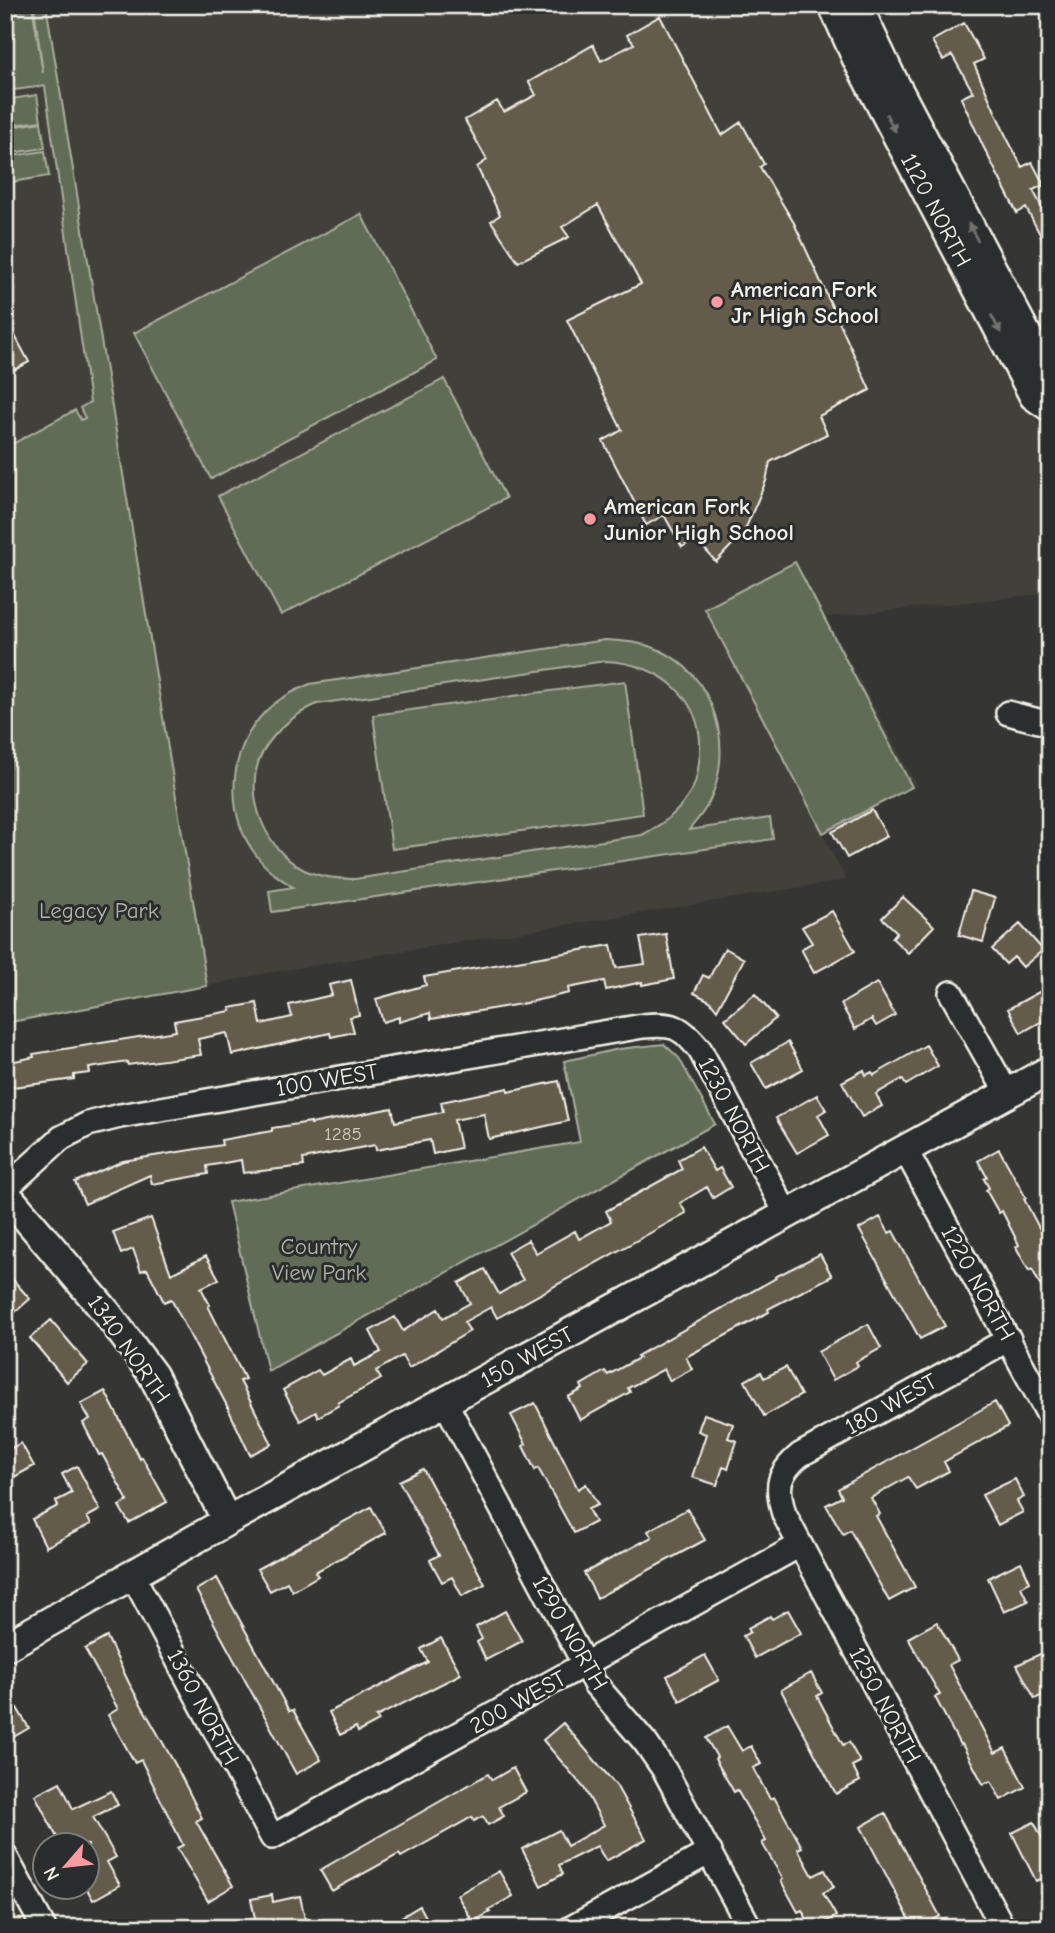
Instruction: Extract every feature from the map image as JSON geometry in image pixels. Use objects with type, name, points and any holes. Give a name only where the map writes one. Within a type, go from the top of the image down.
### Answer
[{"type":"street","name":"1120 NORTH","points":[[833,5],[858,61],[1034,396],[1050,407]]},
{"type":"street","name":"1120 NORTH","points":[[857,5],[884,63],[1050,379]]},
{"type":"street","points":[[1008,713],[1050,724]]},
{"type":"street","points":[[951,993],[1007,1093]]},
{"type":"street","name":"100 WEST","points":[[5,1191],[61,1139],[88,1124],[643,1026],[672,1025]]},
{"type":"street","name":"1230 NORTH","points":[[672,1025],[687,1033],[700,1050],[786,1213]]},
{"type":"street","name":"150 WEST","points":[[5,1647],[228,1521],[1050,1070]]},
{"type":"street","name":"1220 NORTH","points":[[905,1149],[1050,1417]]},
{"type":"street","name":"1340 NORTH","points":[[5,1191],[107,1314],[153,1375],[228,1521]]},
{"type":"street","name":"180 WEST","points":[[780,1478],[787,1465],[800,1455],[1009,1339]]},
{"type":"street","name":"1290 NORTH","points":[[445,1402],[595,1684],[658,1761],[750,1928]]},
{"type":"street","name":"1250 NORTH","points":[[780,1478],[779,1496],[784,1514],[1003,1928]]},
{"type":"street","name":"200 WEST","points":[[272,1837],[800,1545]]},
{"type":"street","name":"1360 NORTH","points":[[133,1576],[272,1837]]},
{"type":"street","points":[[571,1928],[710,1852]]},
{"type":"street","points":[[5,1856],[44,1928]]},
{"type":"shaded area","name":"American Fork Junior High School","points":[[5,5],[820,5],[1050,446],[1050,593],[826,617],[916,785],[823,835],[846,880],[266,973],[207,986],[168,748],[5,780]]},
{"type":"green space","name":"Legacy Park","points":[[32,5],[43,73],[34,7],[46,5],[207,986],[5,1023],[5,448],[75,410],[81,420],[85,418],[80,408],[90,402],[45,86],[5,91],[5,7]]},
{"type":"green space","points":[[37,95],[41,121],[5,126],[5,100]]},
{"type":"green space","points":[[41,122],[45,148],[5,154],[5,128]]},
{"type":"green space","points":[[45,151],[49,176],[5,183],[5,157]]},
{"type":"green space","points":[[361,214],[437,360],[211,479],[134,333]]},
{"type":"green space","points":[[444,379],[506,498],[281,615],[218,496]]},
{"type":"green space","points":[[795,562],[912,787],[823,833],[705,609]]},
{"type":"green space","points":[[605,640],[631,642],[657,649],[694,676],[715,716],[720,738],[716,783],[706,808],[689,830],[770,818],[773,839],[272,912],[269,891],[293,887],[264,865],[246,838],[235,801],[237,763],[243,744],[265,712],[280,699],[310,684]],"holes":[[[605,661],[626,663],[645,669],[677,689],[696,721],[700,740],[697,774],[690,793],[681,807],[669,818],[642,835],[344,879],[317,875],[296,865],[270,838],[262,821],[256,802],[257,765],[276,734],[301,712],[317,704]]]},
{"type":"green space","points":[[625,681],[643,814],[392,849],[373,715]]},
{"type":"green space","name":"Country View Park","points":[[664,1044],[679,1058],[715,1124],[268,1371],[228,1202],[580,1142],[564,1061],[619,1049]]},
{"type":"building","name":"American Fork Jr High School","points":[[660,16],[722,135],[741,122],[764,164],[760,167],[794,223],[870,390],[819,416],[827,434],[770,462],[766,481],[744,532],[716,562],[696,539],[682,547],[664,515],[646,525],[603,441],[622,430],[567,320],[641,284],[598,205],[562,227],[569,237],[518,262],[491,221],[500,215],[477,167],[487,160],[465,120],[497,101],[504,112],[536,95],[529,82],[593,45],[601,61],[634,44],[627,35]]},
{"type":"building","points":[[964,23],[984,59],[974,64],[1006,136],[1022,167],[1032,162],[1044,185],[1033,190],[1050,223],[1050,253],[1026,208],[1017,213],[983,146],[961,98],[973,92],[952,55],[943,60],[932,41]]},
{"type":"building","points":[[5,317],[29,362],[5,375]]},
{"type":"building","points":[[872,810],[887,836],[847,858],[832,832]]},
{"type":"building","points":[[971,891],[995,898],[983,942],[959,935]]},
{"type":"building","points":[[903,897],[934,926],[908,953],[892,938],[897,932],[882,918]]},
{"type":"building","points":[[832,911],[855,951],[814,973],[801,949],[812,943],[802,927]]},
{"type":"building","points":[[1020,924],[1043,950],[1023,967],[1014,957],[1006,964],[992,949]]},
{"type":"building","points":[[666,934],[674,979],[642,985],[642,982],[606,990],[604,981],[568,988],[569,993],[521,1004],[431,1019],[430,1013],[399,1022],[399,1017],[383,1022],[376,999],[426,985],[424,977],[611,945],[616,968],[645,964],[640,938]]},
{"type":"building","points":[[725,948],[744,959],[717,1010],[710,1001],[694,993],[703,975],[709,978]]},
{"type":"building","points":[[351,980],[359,1015],[350,1017],[354,1032],[331,1037],[330,1033],[232,1055],[227,1033],[198,1039],[201,1055],[89,1068],[90,1073],[74,1075],[74,1079],[5,1088],[5,1063],[34,1057],[33,1054],[176,1031],[174,1021],[231,1011],[230,1008],[257,1003],[261,1024],[292,1017],[289,1005],[332,995],[329,985]]},
{"type":"building","points":[[877,983],[895,1015],[876,1026],[872,1019],[855,1029],[841,1004]]},
{"type":"building","points":[[1050,986],[1050,1017],[1021,1033],[1008,1009]]},
{"type":"building","points":[[755,994],[776,1018],[746,1044],[725,1019]]},
{"type":"building","points":[[788,1042],[803,1069],[766,1089],[751,1063]]},
{"type":"building","points":[[926,1045],[938,1066],[906,1085],[902,1079],[876,1094],[882,1106],[862,1117],[842,1082],[864,1070],[866,1075],[872,1072],[874,1075]]},
{"type":"building","points":[[559,1081],[568,1121],[489,1139],[484,1114],[454,1120],[460,1148],[433,1154],[430,1140],[376,1150],[375,1145],[303,1159],[304,1166],[243,1173],[241,1160],[207,1166],[208,1174],[152,1184],[150,1175],[85,1204],[75,1182],[123,1161],[222,1145],[221,1140],[272,1131],[272,1128],[311,1124],[392,1108],[395,1122],[443,1112],[441,1102]]},
{"type":"building","points":[[817,1095],[826,1110],[818,1115],[829,1135],[797,1153],[776,1118]]},
{"type":"building","points":[[701,1147],[715,1171],[720,1168],[731,1187],[713,1198],[707,1187],[680,1203],[686,1213],[497,1318],[491,1307],[464,1322],[470,1331],[409,1368],[402,1356],[376,1371],[381,1379],[318,1417],[316,1412],[300,1421],[283,1390],[318,1370],[322,1375],[351,1359],[354,1366],[381,1352],[370,1331],[395,1317],[403,1331],[438,1309],[443,1318],[470,1303],[459,1283],[485,1269],[499,1294],[523,1280],[507,1252],[528,1240],[536,1253],[575,1231],[579,1239],[611,1221],[606,1211],[682,1169],[678,1160]]},
{"type":"building","points":[[999,1149],[1050,1249],[1050,1304],[1032,1269],[1029,1271],[1016,1247],[1019,1245],[1002,1211],[999,1213],[986,1190],[989,1188],[984,1179],[987,1177],[978,1161]]},
{"type":"building","points":[[880,1217],[889,1233],[893,1231],[945,1326],[920,1339],[859,1229]]},
{"type":"building","points":[[151,1218],[171,1274],[206,1256],[219,1279],[201,1288],[245,1379],[240,1381],[272,1444],[250,1455],[171,1299],[164,1302],[147,1269],[141,1271],[133,1249],[121,1254],[113,1232]]},
{"type":"building","points":[[820,1254],[832,1276],[768,1309],[769,1312],[686,1357],[692,1369],[670,1381],[664,1369],[628,1388],[630,1392],[580,1420],[568,1397],[583,1389],[581,1385],[605,1371],[608,1375],[775,1277]]},
{"type":"building","points":[[5,1271],[30,1299],[5,1321]]},
{"type":"building","points":[[51,1320],[88,1364],[67,1382],[30,1338]]},
{"type":"building","points":[[868,1324],[881,1348],[856,1362],[858,1366],[833,1380],[818,1352]]},
{"type":"building","points":[[786,1367],[801,1395],[764,1416],[745,1381],[761,1372],[764,1378]]},
{"type":"building","points":[[105,1391],[140,1459],[142,1457],[167,1502],[129,1523],[119,1506],[128,1501],[102,1454],[99,1455],[83,1423],[90,1419],[81,1404]]},
{"type":"building","points":[[995,1402],[1008,1426],[944,1462],[949,1471],[916,1489],[908,1477],[871,1498],[880,1514],[876,1516],[915,1587],[889,1601],[850,1530],[843,1534],[826,1505],[842,1497],[838,1489]]},
{"type":"building","points":[[535,1403],[578,1489],[586,1484],[598,1505],[588,1509],[595,1522],[574,1533],[538,1468],[535,1470],[523,1446],[526,1444],[511,1415]]},
{"type":"building","points":[[704,1414],[733,1424],[728,1438],[737,1441],[728,1469],[723,1467],[717,1485],[692,1477],[706,1434],[698,1431]]},
{"type":"building","points":[[21,1443],[34,1466],[5,1482],[5,1451]]},
{"type":"building","points":[[77,1466],[100,1510],[87,1517],[91,1524],[46,1547],[32,1519],[58,1506],[56,1501],[72,1493],[62,1474]]},
{"type":"building","points":[[423,1469],[485,1584],[462,1596],[452,1577],[442,1582],[430,1560],[439,1555],[399,1481]]},
{"type":"building","points":[[1015,1479],[1024,1497],[1017,1501],[1023,1512],[998,1525],[982,1495]]},
{"type":"building","points":[[371,1507],[386,1533],[315,1572],[318,1576],[292,1591],[287,1582],[270,1591],[257,1569]]},
{"type":"building","points":[[687,1509],[705,1540],[597,1598],[584,1573],[652,1537],[648,1531]]},
{"type":"building","points":[[1021,1562],[1030,1582],[1021,1587],[1028,1601],[1004,1612],[988,1578]]},
{"type":"building","points":[[217,1578],[289,1711],[293,1710],[321,1760],[296,1774],[196,1590]]},
{"type":"building","points":[[788,1610],[801,1633],[755,1658],[743,1636],[750,1632],[748,1628]]},
{"type":"building","points":[[505,1611],[522,1641],[486,1660],[477,1642],[482,1639],[476,1627]]},
{"type":"building","points":[[937,1622],[958,1660],[949,1665],[995,1753],[1005,1748],[1025,1787],[1001,1800],[991,1781],[983,1784],[962,1744],[960,1745],[935,1697],[940,1695],[908,1638]]},
{"type":"building","points":[[107,1637],[202,1818],[196,1821],[233,1886],[208,1901],[177,1848],[183,1845],[141,1760],[135,1763],[108,1715],[118,1709],[85,1649]]},
{"type":"building","points":[[441,1638],[461,1674],[376,1717],[379,1721],[358,1732],[356,1727],[340,1735],[329,1712],[428,1662],[421,1649]]},
{"type":"building","points":[[1042,1653],[1050,1668],[1050,1691],[1035,1699],[1017,1665]]},
{"type":"building","points":[[705,1655],[719,1680],[680,1701],[667,1676]]},
{"type":"building","points":[[811,1673],[822,1693],[817,1696],[843,1745],[849,1742],[860,1762],[852,1766],[860,1781],[836,1794],[781,1690]]},
{"type":"building","points":[[5,1688],[29,1728],[5,1742]]},
{"type":"building","points":[[563,1723],[616,1785],[646,1839],[606,1861],[597,1846],[559,1865],[563,1874],[541,1886],[522,1849],[559,1830],[567,1846],[604,1825],[584,1788],[543,1740]]},
{"type":"building","points":[[727,1726],[742,1751],[751,1746],[761,1764],[753,1768],[770,1799],[774,1797],[802,1847],[798,1849],[813,1876],[825,1870],[834,1887],[823,1893],[836,1916],[815,1928],[812,1928],[802,1910],[798,1912],[762,1843],[766,1841],[737,1790],[734,1792],[715,1759],[717,1757],[706,1738]]},
{"type":"building","points":[[513,1768],[526,1792],[499,1807],[504,1816],[488,1825],[483,1816],[474,1821],[472,1817],[401,1857],[399,1854],[332,1891],[320,1870],[488,1774],[492,1780]]},
{"type":"building","points":[[60,1782],[73,1809],[111,1791],[118,1805],[93,1817],[102,1832],[54,1832],[35,1795]]},
{"type":"building","points":[[885,1813],[940,1916],[919,1928],[914,1928],[861,1827]]},
{"type":"building","points":[[1034,1822],[1050,1854],[1050,1875],[1036,1881],[1012,1833]]},
{"type":"building","points":[[102,1833],[116,1857],[107,1862],[120,1885],[102,1895]]},
{"type":"building","points":[[499,1871],[513,1896],[473,1922],[457,1895]]},
{"type":"building","points":[[272,1895],[273,1902],[300,1896],[306,1924],[287,1928],[257,1928],[251,1899]]},
{"type":"building","points":[[420,1906],[432,1928],[383,1928]]},
{"type":"place","name":"American Fork Jr High School","points":[[717,302]]},
{"type":"place","name":"American Fork Junior High School","points":[[590,519]]}]
